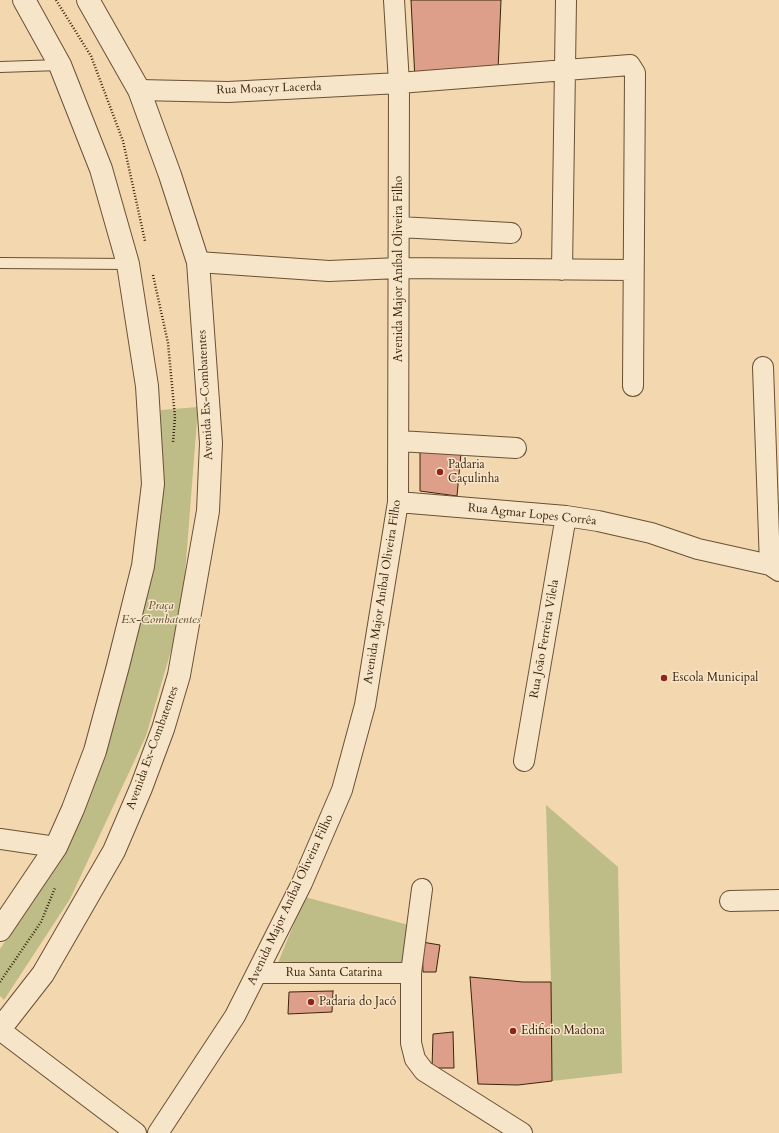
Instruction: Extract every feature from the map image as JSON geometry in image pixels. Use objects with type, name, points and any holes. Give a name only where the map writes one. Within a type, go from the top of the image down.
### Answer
[{"type":"street","points":[[0,930],[56,847],[73,810],[95,751],[143,566],[153,484],[147,386],[128,264],[101,169],[60,65],[24,0]]},
{"type":"street","name":"Avenida Ex-Combatentes","points":[[0,1029],[43,974],[114,851],[141,788],[179,675],[208,511],[211,443],[198,262],[170,175],[139,90],[88,0]]},
{"type":"street","name":"Avenida Major Aníbal Oliveira Filho","points":[[158,1133],[235,1016],[302,883],[342,790],[366,705],[398,502],[400,268],[399,83],[394,0]]},
{"type":"street","points":[[562,270],[566,0]]},
{"type":"street","name":"Rua Moacyr Lacerda","points":[[139,90],[228,92],[399,83],[630,65],[635,70],[633,386]]},
{"type":"street","points":[[399,228],[511,233]]},
{"type":"street","points":[[198,262],[329,271],[400,268],[633,270]]},
{"type":"street","points":[[763,367],[774,568]]},
{"type":"street","points":[[399,441],[516,448]]},
{"type":"street","name":"Rua Agmar Lopes Corrêa","points":[[398,502],[566,516],[651,533],[698,549],[774,568]]},
{"type":"street","name":"Rua João Ferreira Vilela","points":[[524,762],[566,516]]},
{"type":"street","points":[[0,840],[56,847]]},
{"type":"street","points":[[422,889],[411,974],[411,1043],[415,1059],[424,1071],[522,1133]]},
{"type":"street","points":[[730,901],[779,900]]},
{"type":"street","name":"Rua Santa Catarina","points":[[257,973],[411,974]]},
{"type":"street","points":[[0,1029],[136,1133]]},
{"type":"lane","points":[[0,67],[60,65]]},
{"type":"lane","points":[[0,263],[128,264]]},
{"type":"path","points":[[56,0],[91,56],[123,141],[145,242]]},
{"type":"path","points":[[152,273],[168,343],[175,417],[172,448]]},
{"type":"path","points":[[0,982],[42,922],[57,885]]},
{"type":"green space","name":"Praça Ex-Combatentes","points":[[198,407],[182,613],[146,736],[70,899],[4,1000],[0,996],[0,949],[60,859],[155,553],[161,410]]},
{"type":"green space","points":[[546,805],[618,867],[622,1073],[552,1081]]},
{"type":"green space","points":[[305,897],[416,927],[408,972],[277,965]]},
{"type":"building","points":[[411,0],[501,0],[498,70],[415,80]]},
{"type":"building","name":"Padaria Caçulinha","points":[[420,447],[461,453],[457,496],[420,491]]},
{"type":"building","points":[[422,942],[440,945],[436,972],[423,972]]},
{"type":"building","name":"Edificio Madona","points":[[470,977],[523,982],[551,982],[552,1081],[518,1085],[478,1084]]},
{"type":"building","name":"Padaria do Jacó","points":[[333,991],[332,1012],[288,1014],[289,992]]},
{"type":"building","points":[[453,1032],[454,1068],[432,1068],[433,1034]]},
{"type":"place","name":"Padaria Caçulinha","points":[[440,472]]},
{"type":"place","name":"Escola Municipal","points":[[664,678]]},
{"type":"place","name":"Padaria do Jacó","points":[[311,1002]]},
{"type":"place","name":"Edificio Madona","points":[[513,1031]]}]
